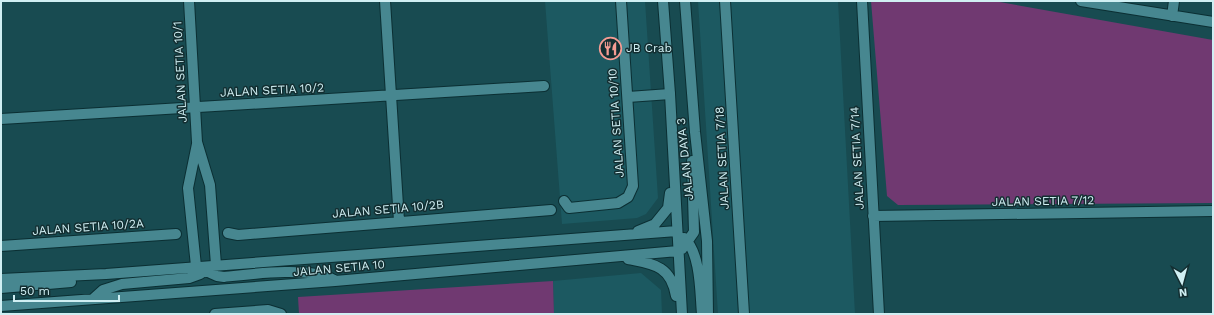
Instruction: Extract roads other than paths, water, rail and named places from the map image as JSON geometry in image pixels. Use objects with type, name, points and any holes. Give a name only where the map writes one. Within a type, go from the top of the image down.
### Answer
[{"type":"street","name":"JALAN SETIA 10/1","points":[[189,1],[197,142],[210,185],[216,265]]},
{"type":"street","points":[[385,1],[399,221]]},
{"type":"street","name":"JALAN SETIA 10/10","points":[[564,201],[569,208],[618,203],[628,197],[633,186],[621,1]]},
{"type":"street","name":"JALAN DAYA 3","points":[[663,1],[670,94],[681,314]]},
{"type":"street","name":"JALAN DAYA 3","points":[[685,1],[695,132],[707,241],[708,314]]},
{"type":"street","name":"JALAN SETIA 7/18","points":[[725,1],[744,314]]},
{"type":"street","name":"JALAN SETIA 7/14","points":[[862,1],[878,314]]},
{"type":"street","points":[[1081,1],[1213,22]]},
{"type":"street","points":[[1172,16],[1174,1]]},
{"type":"street","name":"JALAN SETIA 10/2","points":[[1,119],[544,86]]},
{"type":"street","points":[[628,97],[670,94]]},
{"type":"street","points":[[678,251],[688,241],[694,232],[692,157],[695,132]]},
{"type":"street","name":"JALAN SETIA 10/1","points":[[197,142],[188,188],[201,268]]},
{"type":"street","points":[[613,236],[642,230],[655,224],[668,208],[673,168]]},
{"type":"street","name":"JALAN SETIA 10/2B","points":[[228,233],[238,235],[551,210]]},
{"type":"street","name":"JALAN SETIA 7/12","points":[[873,216],[1213,211]]},
{"type":"street","points":[[677,231],[688,241],[696,260],[702,314]]},
{"type":"street","name":"JALAN SETIA 10","points":[[216,265],[677,231]]},
{"type":"street","name":"JALAN SETIA 10/2A","points":[[1,246],[176,234]]},
{"type":"street","name":"JALAN SETIA 10","points":[[1,306],[335,281],[678,251]]},
{"type":"street","points":[[614,257],[654,264],[669,275],[675,287],[681,314]]},
{"type":"street","points":[[1,279],[201,268],[216,265]]},
{"type":"street","points":[[201,268],[217,276],[224,277],[308,273],[327,276],[335,281]]},
{"type":"street","points":[[93,299],[103,290],[122,284],[189,278],[201,268]]},
{"type":"street","points":[[1,288],[67,283],[106,274]]},
{"type":"street","points":[[215,314],[268,310],[281,314]]},
{"type":"place","name":"JB Crab","points":[[611,48]]}]
